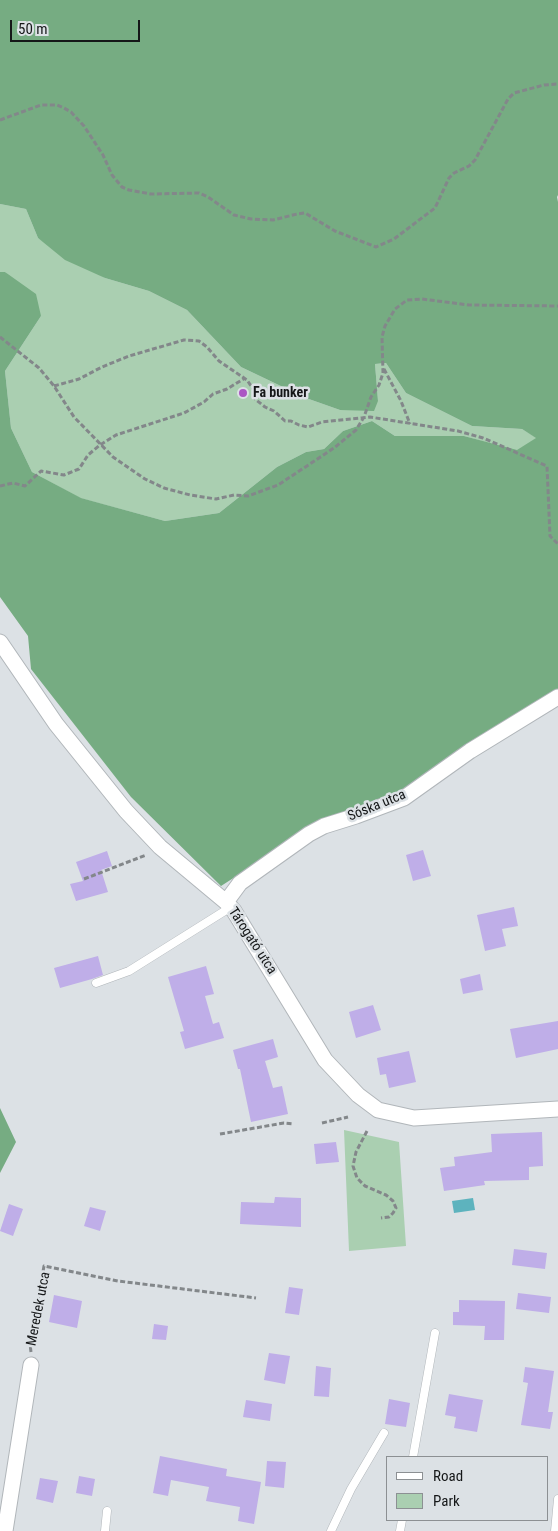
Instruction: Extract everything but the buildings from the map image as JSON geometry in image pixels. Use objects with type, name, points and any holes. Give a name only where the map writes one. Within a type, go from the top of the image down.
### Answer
[{"type":"street","name":"Tárogató utca","points":[[0,642],[56,724],[126,811],[163,849],[229,904],[325,1060],[358,1095],[378,1110],[414,1118],[558,1109]]},
{"type":"street","name":"Sóska utca","points":[[229,904],[240,883],[310,834],[324,826],[404,798],[470,751],[558,697]]},
{"type":"street","name":"Meredek utca","points":[[4,1531],[31,1365]]},
{"type":"lane","points":[[96,983],[129,971],[229,904]]},
{"type":"lane","points":[[413,1456],[435,1333]]},
{"type":"lane","points":[[332,1531],[351,1489],[384,1433]]},
{"type":"lane","points":[[555,1531],[558,1499]]},
{"type":"lane","points":[[105,1531],[107,1511]]},
{"type":"path","points":[[0,120],[41,105],[64,108],[71,112],[84,126],[103,155],[112,175],[122,187],[151,194],[199,193],[234,215],[251,219],[272,220],[305,213],[335,231],[376,247],[394,238],[435,208],[449,178],[454,173],[469,166],[475,160],[508,99],[514,93],[558,84]]},
{"type":"path","points":[[0,337],[39,368],[54,386],[74,417],[113,457],[145,479],[164,488],[190,496],[223,499],[234,495],[248,496],[287,480],[349,436],[364,417],[371,397],[379,385],[384,368],[383,331],[395,309],[407,300],[422,299],[469,305],[558,306]]},
{"type":"path","points":[[54,386],[79,379],[129,356],[189,339],[202,343],[218,361],[244,378],[253,389],[255,399],[277,413],[285,421],[291,421],[308,427],[322,422],[370,417],[458,431],[483,438],[547,466],[550,536],[558,544]]},
{"type":"path","points":[[384,368],[401,401],[410,424]]},
{"type":"path","points":[[0,486],[13,482],[25,486],[41,471],[64,475],[79,469],[88,455],[116,435],[184,413],[204,402],[213,394],[227,390],[244,378]]},
{"type":"path","points":[[84,879],[163,849]]},
{"type":"path","points":[[322,1123],[348,1117]]},
{"type":"path","points":[[220,1134],[284,1123],[294,1124]]},
{"type":"path","points":[[367,1131],[356,1152],[353,1166],[356,1178],[365,1186],[386,1195],[393,1201],[396,1208],[393,1213],[380,1218]]},
{"type":"path","name":"Meredek utca","points":[[31,1365],[30,1344],[44,1266],[118,1281],[256,1298]]},
{"type":"green space","points":[[0,0],[558,0],[558,692],[386,801],[322,821],[221,886],[131,797],[31,669],[28,636],[0,597],[0,272],[5,272],[36,294],[41,316],[5,371],[11,428],[32,472],[81,498],[165,521],[219,513],[277,467],[306,452],[324,449],[343,431],[372,421],[395,436],[464,436],[517,450],[536,438],[522,429],[472,426],[406,393],[386,363],[375,364],[378,401],[374,411],[340,410],[306,398],[241,367],[187,310],[149,291],[105,278],[65,260],[38,238],[26,209],[0,204]]},
{"type":"green space","points":[[0,204],[26,209],[38,238],[105,278],[149,291],[187,310],[241,367],[306,398],[340,410],[378,401],[375,364],[386,363],[406,393],[472,426],[522,429],[537,438],[517,451],[464,436],[395,436],[372,421],[343,431],[324,449],[306,452],[277,467],[219,513],[165,521],[80,498],[32,472],[11,428],[5,371],[41,316],[5,272],[0,272]]},
{"type":"green space","points":[[0,1108],[16,1142],[0,1173]]},
{"type":"green space","points":[[344,1130],[399,1142],[406,1246],[349,1251]]},
{"type":"water","points":[[473,1198],[475,1210],[454,1213],[452,1201]]},
{"type":"place","name":"Fa bunker","points":[[243,393]]}]
